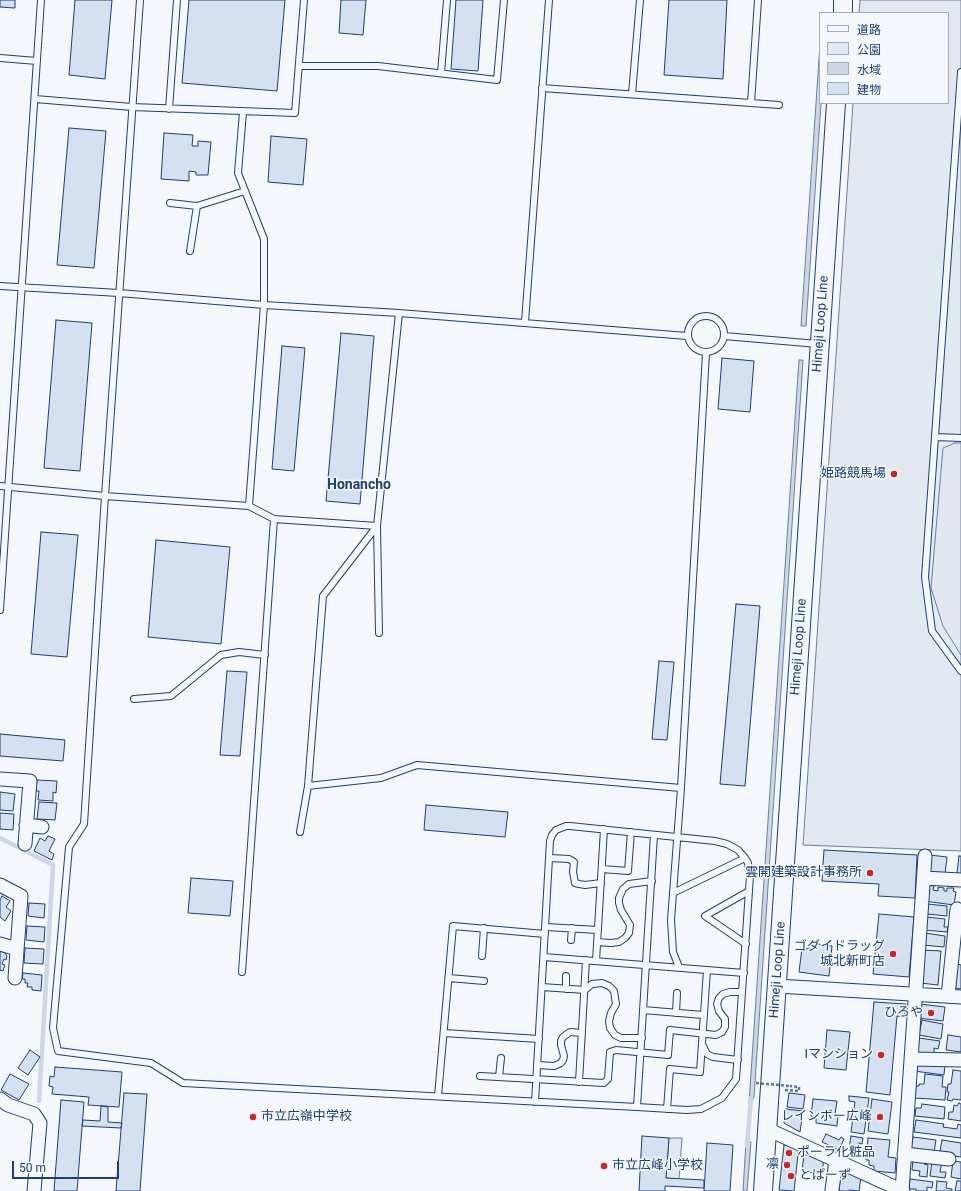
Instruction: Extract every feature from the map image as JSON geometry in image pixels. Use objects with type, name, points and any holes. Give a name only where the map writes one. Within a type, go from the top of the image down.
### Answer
[{"type":"main road","points":[[843,12],[844,0]]},
{"type":"main road","name":"Himeji Loop Line","points":[[763,1191],[836,104]]},
{"type":"street","points":[[0,779],[30,781],[25,844]]},
{"type":"street","points":[[26,825],[42,827]]},
{"type":"street","points":[[767,1129],[902,1191],[925,856]]},
{"type":"street","points":[[924,878],[961,880]]},
{"type":"street","points":[[0,885],[22,896],[15,978]]},
{"type":"street","points":[[777,986],[955,996],[957,909]]},
{"type":"street","points":[[0,944],[17,949]]},
{"type":"street","points":[[912,1059],[961,1060]]},
{"type":"street","points":[[0,1099],[8,1105],[34,1114],[40,1123],[34,1191]]},
{"type":"street","points":[[904,1154],[949,1159]]},
{"type":"street","points":[[832,1190],[836,1160]]},
{"type":"lane","points":[[0,610],[41,0]]},
{"type":"lane","points":[[140,0],[105,496],[84,824],[69,847],[54,1028],[58,1051],[150,1063],[183,1083],[438,1096],[535,1102],[667,1109],[701,1110],[722,1098],[736,1079],[750,872],[745,858],[738,850],[727,844],[715,841],[566,826],[556,830],[550,841],[535,1102]]},
{"type":"lane","points":[[169,109],[177,0]]},
{"type":"lane","points":[[35,99],[169,109],[295,113],[304,0]]},
{"type":"lane","points":[[442,73],[447,0]]},
{"type":"lane","points":[[299,66],[378,66],[497,80],[504,0]]},
{"type":"lane","points":[[524,322],[549,0]]},
{"type":"lane","points":[[632,94],[640,0]]},
{"type":"lane","points":[[751,103],[758,0]]},
{"type":"lane","points":[[0,58],[37,61]]},
{"type":"lane","points":[[961,72],[925,577],[932,631],[961,671]]},
{"type":"lane","points":[[542,88],[779,105]]},
{"type":"lane","points":[[243,112],[238,173],[264,239],[264,305],[249,506]]},
{"type":"lane","points":[[170,202],[197,206],[245,190]]},
{"type":"lane","points":[[190,251],[197,206]]},
{"type":"lane","points":[[0,286],[524,322],[687,336]]},
{"type":"lane","points":[[379,633],[377,526],[399,313]]},
{"type":"lane","points":[[702,316],[710,316],[718,320],[723,328],[724,336],[721,345],[706,353],[697,350],[690,344],[687,336],[689,327],[694,320],[702,316]]},
{"type":"lane","points":[[724,336],[819,344]]},
{"type":"lane","points":[[679,967],[673,952],[671,920],[678,838],[706,353]]},
{"type":"lane","points":[[935,436],[961,438]]},
{"type":"lane","points":[[0,486],[105,496],[249,506],[274,519],[377,526]]},
{"type":"lane","points":[[242,972],[274,519]]},
{"type":"lane","points":[[300,832],[308,786],[323,596],[377,526]]},
{"type":"lane","points":[[134,699],[171,696],[221,655],[239,652],[265,655]]},
{"type":"lane","points":[[308,786],[382,778],[417,765],[681,788]]},
{"type":"lane","points":[[596,961],[604,830]]},
{"type":"lane","points":[[602,869],[628,871],[630,832]]},
{"type":"lane","points":[[637,1107],[654,835]]},
{"type":"lane","points":[[550,858],[569,859],[574,862],[573,872],[575,883],[585,885],[601,884]]},
{"type":"lane","points":[[673,893],[745,858]]},
{"type":"lane","points":[[597,942],[619,942],[625,938],[629,933],[630,925],[621,910],[619,903],[619,898],[623,889],[629,884],[652,881]]},
{"type":"lane","points":[[746,944],[705,916],[749,891]]},
{"type":"lane","points":[[438,1096],[453,926],[545,930],[572,928],[598,930]]},
{"type":"lane","points":[[482,956],[484,928]]},
{"type":"lane","points":[[571,940],[572,928]]},
{"type":"lane","points":[[544,957],[744,973]]},
{"type":"lane","points":[[579,1082],[586,960]]},
{"type":"lane","points":[[667,1109],[670,1069],[700,1072],[706,970]]},
{"type":"lane","points":[[566,976],[566,989]]},
{"type":"lane","points":[[449,978],[484,981]]},
{"type":"lane","points":[[542,987],[585,990],[592,984],[602,983],[609,986],[614,991],[616,1004],[611,1013],[609,1021],[610,1028],[615,1035],[621,1038],[642,1038]]},
{"type":"lane","points":[[480,1076],[604,1083],[608,1079],[610,1052],[614,1050],[668,1055],[670,1030],[716,1035],[722,1032],[725,1027],[725,1019],[719,1011],[717,1004],[719,998],[723,994],[730,992],[742,992]]},
{"type":"lane","points":[[676,1013],[677,993]]},
{"type":"lane","points":[[643,1010],[704,1015]]},
{"type":"lane","points":[[537,1065],[554,1066],[561,1062],[564,1056],[561,1045],[563,1037],[570,1032],[582,1033]]},
{"type":"lane","points":[[444,1033],[539,1039]]},
{"type":"lane","points":[[702,1044],[707,1054],[713,1057],[738,1060]]},
{"type":"lane","points":[[499,1077],[501,1058]]},
{"type":"path","points":[[756,1082],[799,1087],[799,1092],[783,1090]]},
{"type":"green space","name":"姫路競馬場","points":[[860,0],[961,0],[961,851],[803,845],[853,104],[949,104],[949,12],[859,12]]},
{"type":"green space","points":[[669,1138],[682,1138],[679,1179],[666,1178]]},
{"type":"shaded area","points":[[955,443],[961,443],[961,655],[943,626],[931,588],[943,448]]},
{"type":"water","points":[[819,59],[819,104],[821,104],[806,326],[801,326]]},
{"type":"water","points":[[799,360],[803,360],[754,1097],[751,1103],[749,1103]]},
{"type":"water","points":[[746,1141],[751,1142],[747,1191],[743,1191]]},
{"type":"building","points":[[0,0],[15,0],[15,8],[0,7]]},
{"type":"building","points":[[75,0],[112,0],[105,79],[69,75]]},
{"type":"building","points":[[189,0],[285,0],[277,91],[182,83]]},
{"type":"building","points":[[341,0],[366,0],[363,35],[339,33]]},
{"type":"building","points":[[456,0],[483,0],[478,71],[451,69]]},
{"type":"building","points":[[669,0],[727,0],[723,79],[664,75]]},
{"type":"building","points":[[69,128],[106,131],[94,268],[57,265]]},
{"type":"building","points":[[164,133],[193,135],[192,146],[198,146],[198,141],[211,142],[208,175],[196,175],[196,172],[189,171],[189,181],[161,179]]},
{"type":"building","points":[[271,136],[307,139],[303,185],[268,182]]},
{"type":"building","points":[[56,320],[92,323],[80,471],[44,468]]},
{"type":"building","points":[[341,333],[374,336],[360,504],[326,501]]},
{"type":"building","points":[[282,346],[305,348],[294,471],[272,469]]},
{"type":"building","points":[[722,358],[754,361],[750,412],[718,409]]},
{"type":"building","points":[[41,532],[78,535],[67,657],[31,654]]},
{"type":"building","points":[[156,540],[230,547],[221,644],[148,637]]},
{"type":"building","points":[[736,604],[760,606],[745,786],[720,784]]},
{"type":"building","points":[[659,661],[674,662],[667,740],[652,739]]},
{"type":"building","points":[[227,671],[247,672],[240,756],[220,755]]},
{"type":"building","points":[[0,734],[65,740],[63,761],[0,756]]},
{"type":"building","points":[[37,780],[57,781],[56,793],[53,792],[53,801],[38,800],[39,791],[36,791]]},
{"type":"building","points":[[0,792],[15,794],[13,811],[0,810]]},
{"type":"building","points":[[39,802],[57,803],[55,820],[37,819]]},
{"type":"building","points":[[426,805],[508,812],[505,837],[424,830]]},
{"type":"building","points":[[0,813],[14,814],[13,830],[0,829]]},
{"type":"building","points":[[48,836],[55,839],[49,851],[54,854],[52,860],[34,851],[40,838],[45,841]]},
{"type":"building","points":[[824,850],[917,855],[915,898],[878,896],[879,884],[822,881]]},
{"type":"building","points":[[930,855],[947,857],[945,874],[928,872]]},
{"type":"building","points":[[959,856],[961,856],[961,874],[957,873]]},
{"type":"building","points":[[191,878],[233,881],[230,916],[188,913]]},
{"type":"building","points":[[926,885],[934,886],[933,890],[938,891],[938,887],[944,888],[944,891],[947,891],[947,888],[954,888],[953,891],[956,892],[954,905],[924,901]]},
{"type":"building","points":[[2,896],[10,901],[6,907],[11,911],[5,921],[0,917],[0,900]]},
{"type":"building","points":[[29,903],[45,904],[44,918],[28,916]]},
{"type":"building","points":[[927,904],[947,906],[947,916],[927,914]]},
{"type":"building","points":[[879,914],[914,917],[909,977],[873,974]]},
{"type":"building","points":[[926,917],[945,919],[944,927],[948,927],[947,932],[924,930]]},
{"type":"building","points":[[27,926],[45,927],[44,942],[26,940]]},
{"type":"building","points":[[925,933],[945,936],[944,947],[923,945]]},
{"type":"building","points":[[810,943],[832,946],[829,976],[799,972],[802,948],[809,949]]},
{"type":"building","points":[[25,948],[44,949],[43,964],[24,963]]},
{"type":"building","points":[[923,950],[941,951],[938,985],[920,983]]},
{"type":"building","points":[[0,951],[5,953],[7,956],[6,960],[4,959],[2,964],[5,965],[3,971],[0,970]]},
{"type":"building","points":[[958,964],[961,965],[961,989],[955,988]]},
{"type":"building","points":[[23,973],[42,975],[41,991],[32,990],[32,987],[27,987],[28,983],[25,983],[25,979],[22,979]]},
{"type":"building","name":"Iマンション","points":[[874,1002],[906,1004],[904,1017],[897,1016],[890,1095],[866,1092]]},
{"type":"building","points":[[920,1004],[945,1007],[943,1021],[918,1018]]},
{"type":"building","points":[[922,1020],[943,1024],[941,1039],[919,1035]]},
{"type":"building","points":[[827,1030],[850,1032],[846,1070],[824,1068]]},
{"type":"building","points":[[948,1035],[961,1037],[961,1052],[946,1050]]},
{"type":"building","points":[[919,1038],[940,1041],[938,1049],[934,1048],[934,1056],[916,1055]]},
{"type":"building","points":[[30,1050],[40,1057],[28,1075],[18,1068]]},
{"type":"building","points":[[918,1062],[945,1064],[944,1075],[914,1071]]},
{"type":"building","points":[[55,1067],[122,1072],[119,1107],[88,1105],[89,1097],[52,1094],[53,1087],[49,1086],[50,1076],[54,1077]]},
{"type":"building","points":[[953,1070],[961,1071],[961,1100],[947,1100],[949,1092],[947,1092],[948,1084],[951,1084]]},
{"type":"building","points":[[10,1074],[29,1084],[19,1100],[1,1090]]},
{"type":"building","points":[[925,1074],[943,1076],[942,1087],[946,1087],[945,1100],[915,1098],[916,1086],[919,1086],[919,1084],[924,1084]]},
{"type":"building","points":[[124,1093],[147,1094],[140,1191],[116,1191]]},
{"type":"building","points":[[789,1093],[805,1095],[803,1109],[787,1107]]},
{"type":"building","points":[[849,1096],[869,1098],[864,1134],[851,1132],[855,1102],[849,1101]]},
{"type":"building","points":[[813,1099],[837,1101],[835,1114],[838,1115],[837,1126],[816,1123],[816,1116],[811,1116]]},
{"type":"building","name":"レインボー広峰","points":[[872,1099],[892,1102],[888,1134],[868,1131]]},
{"type":"building","points":[[61,1100],[84,1102],[77,1191],[54,1191]]},
{"type":"building","points":[[959,1103],[961,1104],[961,1121],[948,1119],[949,1112],[953,1112],[954,1105],[957,1106]]},
{"type":"building","points":[[922,1104],[945,1107],[944,1119],[915,1116],[916,1108],[921,1108]]},
{"type":"building","points":[[101,1106],[108,1107],[108,1122],[122,1123],[121,1128],[82,1126],[83,1120],[100,1121]]},
{"type":"building","points":[[786,1109],[803,1111],[800,1132],[784,1123]]},
{"type":"building","points":[[916,1120],[944,1124],[943,1127],[957,1129],[958,1124],[961,1125],[961,1138],[914,1132]]},
{"type":"building","points":[[826,1134],[839,1140],[841,1137],[844,1139],[839,1150],[822,1142]]},
{"type":"building","points":[[642,1136],[669,1138],[666,1178],[704,1180],[704,1188],[665,1186],[665,1191],[639,1191]]},
{"type":"building","points":[[851,1136],[863,1138],[862,1144],[858,1143],[857,1150],[849,1149]]},
{"type":"building","points":[[913,1137],[936,1140],[934,1152],[911,1148]]},
{"type":"building","points":[[868,1138],[890,1140],[888,1157],[896,1158],[895,1173],[874,1171],[874,1166],[869,1165],[869,1160],[866,1160]]},
{"type":"building","points":[[942,1140],[961,1143],[961,1157],[952,1156],[952,1153],[940,1151]]},
{"type":"building","points":[[707,1143],[733,1145],[730,1191],[704,1191]]},
{"type":"building","points":[[784,1145],[799,1146],[794,1191],[779,1190]]},
{"type":"building","points":[[804,1155],[824,1157],[822,1174],[802,1171]]},
{"type":"building","points":[[913,1160],[924,1161],[924,1164],[928,1165],[927,1177],[919,1176],[920,1171],[912,1170]]},
{"type":"building","points":[[932,1161],[942,1162],[940,1172],[946,1172],[945,1178],[930,1176]]},
{"type":"building","points":[[953,1161],[961,1162],[961,1179],[951,1177]]},
{"type":"building","points":[[841,1170],[850,1171],[861,1177],[859,1191],[839,1191]]},
{"type":"building","points":[[910,1179],[933,1182],[932,1188],[927,1187],[927,1191],[916,1191],[916,1189],[909,1189]]},
{"type":"building","points":[[937,1181],[947,1182],[946,1188],[952,1189],[952,1191],[936,1191]]},
{"type":"building","points":[[957,1181],[961,1181],[961,1191],[955,1191]]},
{"type":"waterway","points":[[0,838],[53,865],[39,1101]]},
{"type":"waterway","points":[[747,1146],[751,1098]]},
{"type":"place","name":"姫路競馬場","points":[[894,474]]},
{"type":"place","name":"雲開建築設計事務所","points":[[870,873]]},
{"type":"place","name":"ゴダイドラッグ 城北新町店","points":[[893,954]]},
{"type":"place","name":"ひろや","points":[[931,1013]]},
{"type":"place","name":"Iマンション","points":[[881,1055]]},
{"type":"place","name":"市立広嶺中学校","points":[[253,1117]]},
{"type":"place","name":"レインボー広峰","points":[[880,1117]]},
{"type":"place","name":"ポーラ化粧品","points":[[789,1153]]},
{"type":"place","name":"凛","points":[[787,1165]]},
{"type":"place","name":"市立広峰小学校","points":[[604,1166]]},
{"type":"place","name":"とぱーず","points":[[791,1176]]},
{"type":"district","name":"Honancho","points":[[359,485]]}]
